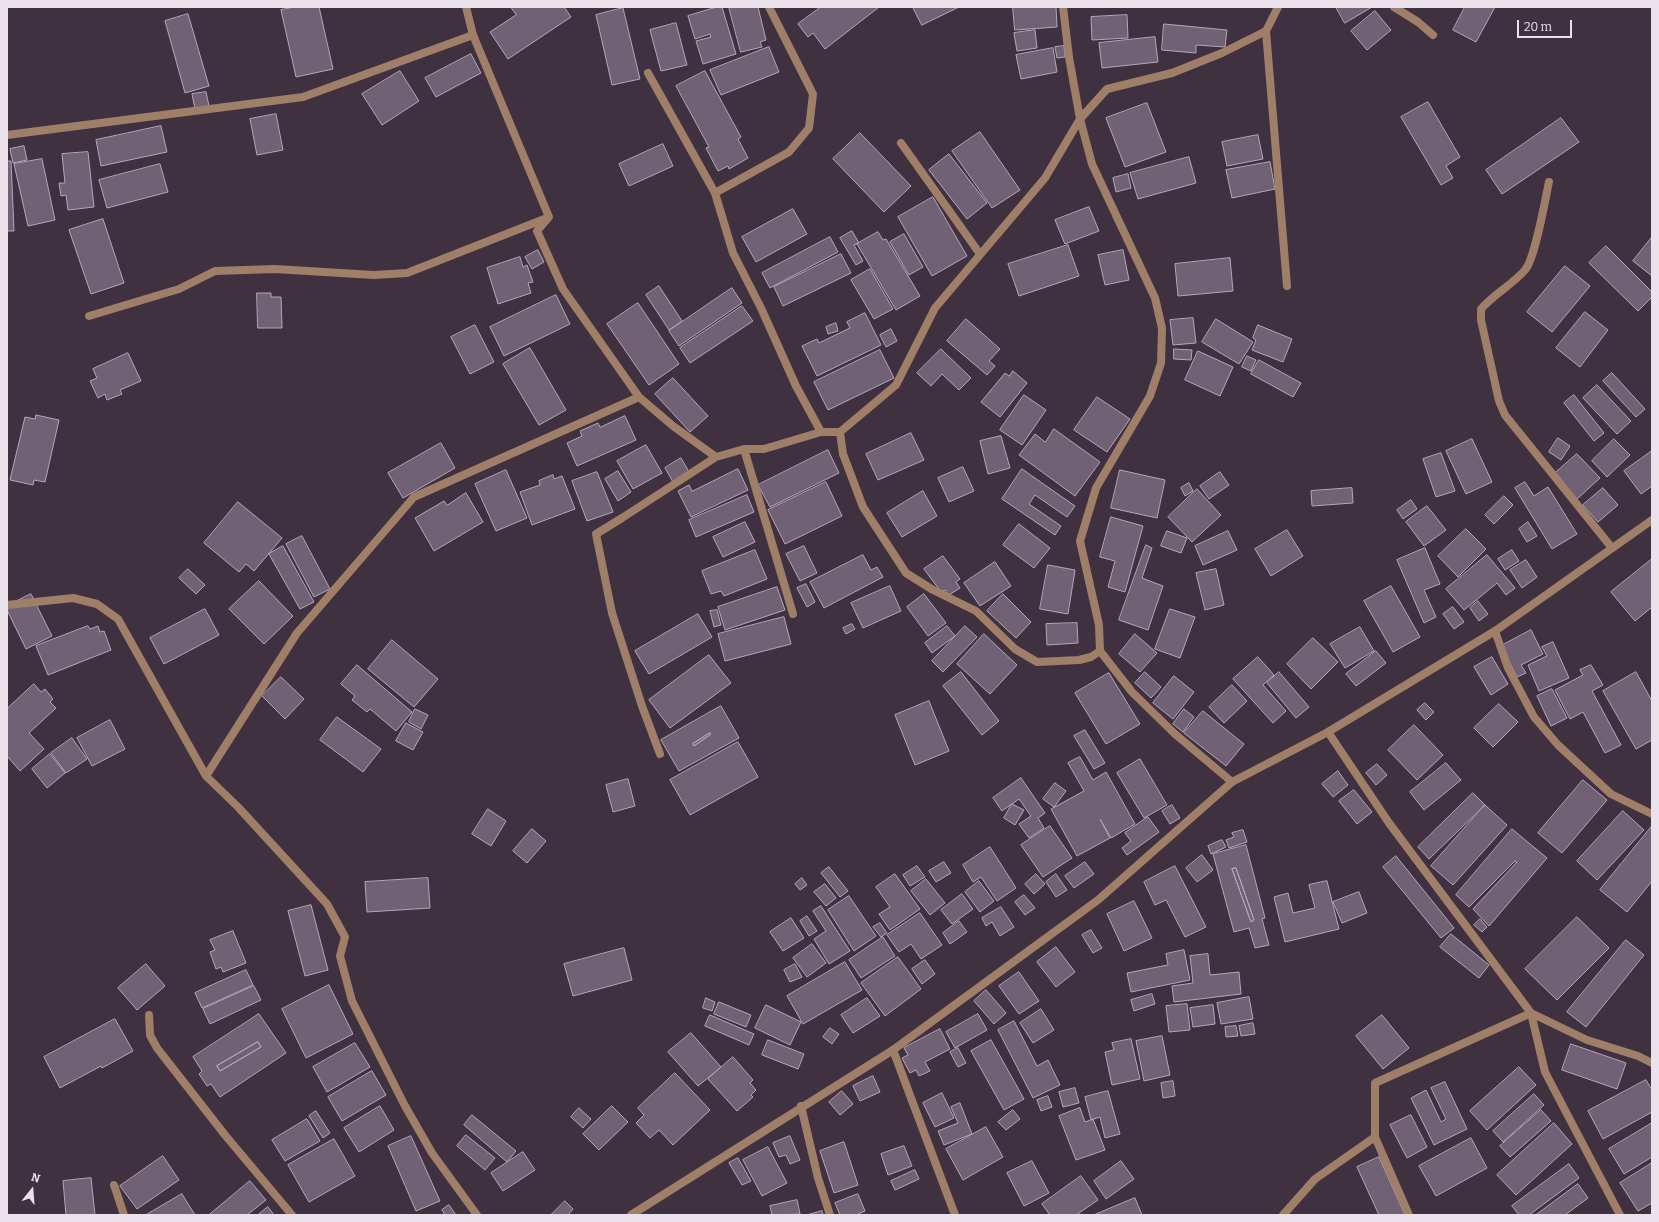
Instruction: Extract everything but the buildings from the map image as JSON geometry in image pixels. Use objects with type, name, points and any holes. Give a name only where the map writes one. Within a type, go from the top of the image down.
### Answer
[{"type":"street","points":[[466,7],[474,35],[548,217]]},
{"type":"street","points":[[715,193],[789,152],[809,128],[813,94],[769,7]]},
{"type":"street","points":[[1063,7],[1069,57],[1080,119],[1092,164],[1154,298],[1162,328],[1161,363],[1150,396],[1096,488],[1080,541],[1099,625],[1100,651],[1132,692],[1175,734],[1232,782]]},
{"type":"street","points":[[1278,7],[1266,31],[1287,286]]},
{"type":"street","points":[[1394,7],[1418,22],[1433,34]]},
{"type":"street","points":[[660,754],[642,706],[612,613],[596,534],[716,457],[744,449],[764,449],[821,432],[840,432],[896,385],[935,308],[1045,178],[1080,119],[1107,89],[1172,72],[1222,53],[1266,31]]},
{"type":"street","points":[[7,135],[303,97],[474,35]]},
{"type":"street","points":[[648,73],[715,193],[733,253],[761,308],[796,386],[821,432]]},
{"type":"street","points":[[902,143],[980,254]]},
{"type":"street","points":[[1549,182],[1534,245],[1526,270],[1484,305],[1480,313],[1481,320],[1499,402],[1505,415],[1612,548]]},
{"type":"street","points":[[89,316],[179,289],[215,271],[275,269],[374,275],[407,273],[548,217]]},
{"type":"street","points":[[548,217],[537,231],[563,289],[639,397],[673,426],[716,457]]},
{"type":"street","points":[[206,776],[297,633],[414,497],[639,397]]},
{"type":"street","points":[[840,432],[843,454],[863,507],[906,573],[933,590],[976,611],[1015,649],[1037,662],[1079,660],[1091,657],[1100,651]]},
{"type":"street","points":[[744,449],[793,614]]},
{"type":"street","points":[[631,1215],[801,1106],[892,1050],[1098,900],[1232,782],[1328,732],[1495,631],[1652,520]]},
{"type":"street","points":[[7,606],[73,598],[97,604],[118,619],[206,776],[328,904],[345,937],[340,956],[352,1001],[409,1112],[432,1153],[477,1215]]},
{"type":"street","points":[[1495,631],[1508,668],[1534,717],[1553,739],[1611,794],[1652,814]]},
{"type":"street","points":[[1328,732],[1389,823],[1531,1013],[1545,1072],[1620,1215]]},
{"type":"street","points":[[1531,1013],[1587,1040],[1638,1056],[1652,1063]]},
{"type":"street","points":[[1410,1215],[1375,1137],[1375,1084],[1531,1013]]},
{"type":"street","points":[[149,1015],[150,1034],[157,1048],[225,1135],[292,1215]]},
{"type":"street","points":[[892,1050],[955,1215]]},
{"type":"street","points":[[801,1106],[818,1178],[830,1215]]},
{"type":"street","points":[[1283,1215],[1315,1180],[1375,1137]]},
{"type":"street","points":[[114,1185],[124,1215]]}]
